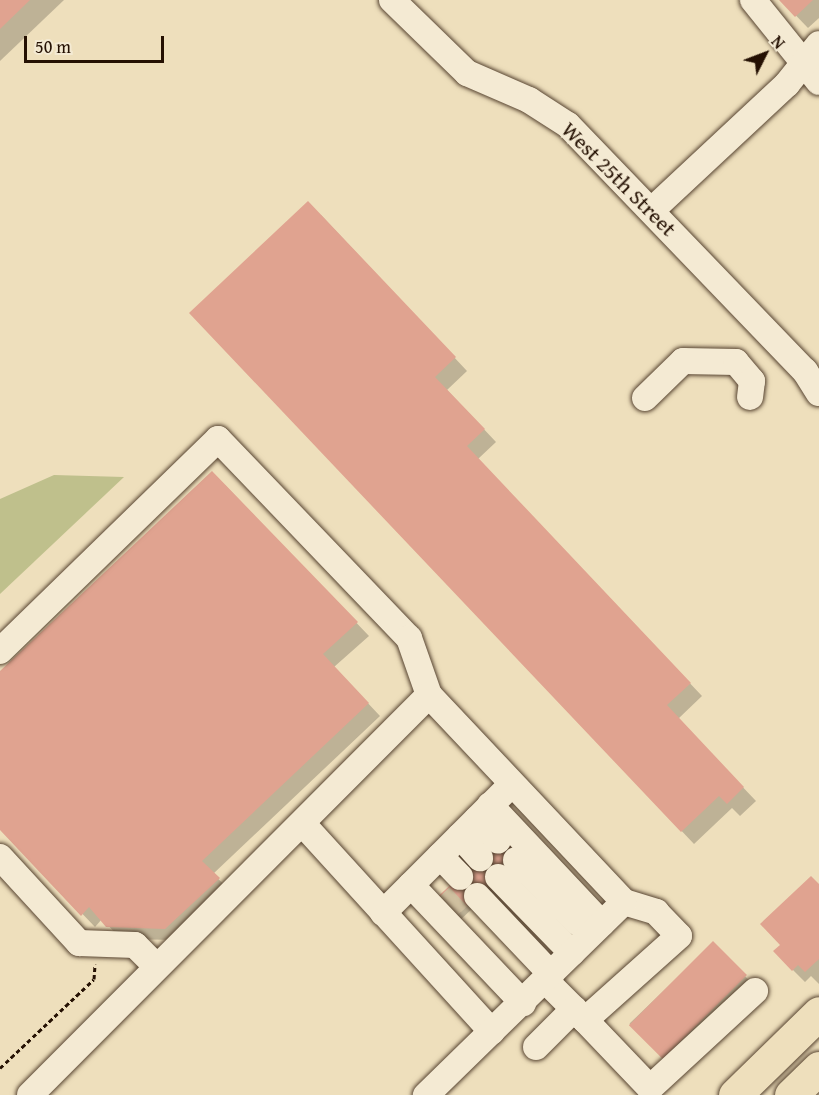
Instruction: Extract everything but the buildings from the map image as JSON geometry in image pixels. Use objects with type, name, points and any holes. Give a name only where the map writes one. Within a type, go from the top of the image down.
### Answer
[{"type":"main road","points":[[735,1095],[819,1013]]},
{"type":"main road","points":[[791,1095],[819,1068]]},
{"type":"street","name":"West 25th Street","points":[[392,0],[467,73],[536,104],[568,125],[805,371],[819,393]]},
{"type":"street","points":[[753,0],[811,73]]},
{"type":"street","points":[[652,210],[811,73],[819,44]]},
{"type":"street","points":[[645,398],[683,361],[736,362],[752,381],[750,397]]},
{"type":"street","points":[[0,651],[218,440],[409,638],[429,695],[624,902],[656,912],[679,936],[536,1047]]},
{"type":"street","points":[[30,1095],[429,695]]},
{"type":"street","points":[[383,913],[512,783]]},
{"type":"street","points":[[476,820],[489,849]]},
{"type":"street","points":[[476,820],[588,938]]},
{"type":"street","points":[[302,823],[492,1032]]},
{"type":"street","points":[[440,856],[460,877]]},
{"type":"street","points":[[0,857],[79,943],[135,945],[157,967]]},
{"type":"street","points":[[507,868],[588,938]]},
{"type":"street","points":[[416,880],[440,896]]},
{"type":"street","points":[[416,880],[537,987],[580,1014],[646,1091],[755,991]]},
{"type":"street","points":[[477,896],[537,987]]},
{"type":"street","points":[[438,1091],[492,1032],[624,902]]},
{"type":"street","points":[[458,915],[537,987]]},
{"type":"path","points":[[0,1068],[94,979],[95,943]]},
{"type":"green space","points":[[54,475],[124,477],[0,594],[0,499]]},
{"type":"tunnel","points":[[440,896],[458,915]]}]
